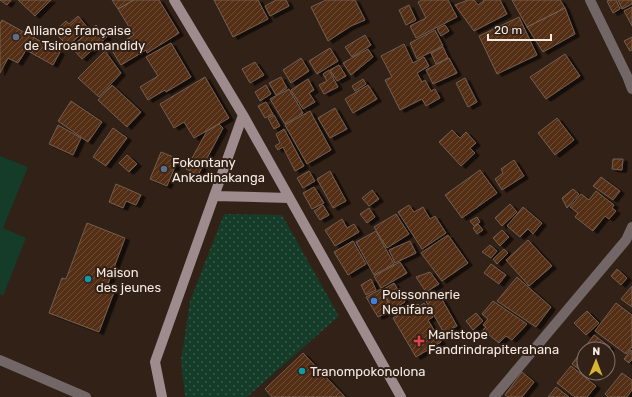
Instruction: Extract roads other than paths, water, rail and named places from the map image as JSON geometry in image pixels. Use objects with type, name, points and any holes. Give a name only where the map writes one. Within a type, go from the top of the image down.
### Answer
[{"type":"main road","points":[[174,0],[243,115],[402,397]]},
{"type":"main road","points":[[162,397],[156,362],[243,115]]},
{"type":"main road","points":[[214,196],[289,198]]},
{"type":"street","points":[[590,0],[627,76],[632,90]]},
{"type":"street","points":[[494,397],[626,240],[632,227]]},
{"type":"street","points":[[0,360],[86,397]]},
{"type":"place","name":"Alliance française de Tsiroanomandidy","points":[[16,37]]},
{"type":"place","name":"Fokontany Ankadinakanga","points":[[164,169]]},
{"type":"place","name":"Maison des jeunes","points":[[88,279]]},
{"type":"place","name":"Poissonnerie Nenifara","points":[[374,301]]},
{"type":"place","name":"Maristope Fandrindrapiterahana","points":[[419,341]]},
{"type":"place","name":"Tranompokonolona","points":[[302,371]]}]
